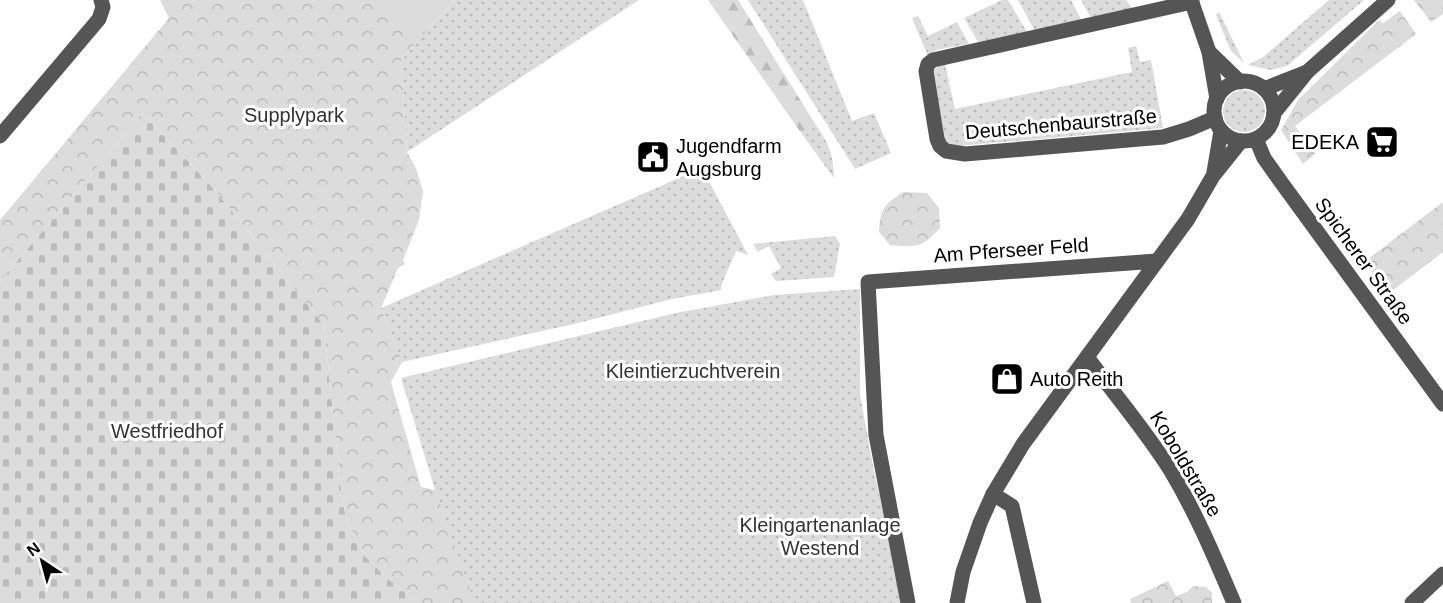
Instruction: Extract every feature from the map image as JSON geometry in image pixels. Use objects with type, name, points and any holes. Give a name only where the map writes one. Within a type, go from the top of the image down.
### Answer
[{"type":"street","points":[[0,136],[99,19],[103,7],[101,0]]},
{"type":"street","points":[[1274,113],[1273,103],[1264,89],[1307,72],[1388,0]]},
{"type":"street","name":"Deutschenbaurstraße","points":[[1213,176],[1218,124],[1217,99],[1209,52],[1192,1],[933,60],[928,64],[926,71],[938,139],[940,146],[946,151],[965,154],[999,152],[1163,138],[1189,129],[1218,124]]},
{"type":"street","name":"Deutschenbaurstraße","points":[[1209,52],[1240,82],[1253,83],[1264,89]]},
{"type":"street","name":"Deutschenbaurstraße","points":[[957,603],[963,572],[980,523],[993,494],[1023,444],[1192,212],[1213,176],[1248,140],[1269,128],[1274,113],[1307,72]]},
{"type":"street","points":[[1217,99],[1225,88],[1240,82]]},
{"type":"street","points":[[1218,124],[1231,138],[1248,140]]},
{"type":"street","name":"Spicherer Straße","points":[[1248,140],[1264,158],[1443,404]]},
{"type":"street","name":"Am Pferseer Feld","points":[[908,603],[876,435],[868,282],[1157,261]]},
{"type":"street","name":"Koboldstraße","points":[[1087,357],[1126,407],[1170,470],[1195,516],[1234,603]]},
{"type":"street","points":[[993,494],[1012,506],[1034,603]]},
{"type":"street","points":[[1412,603],[1443,574]]},
{"type":"green space","name":"Supplypark","points":[[160,0],[454,0],[401,60],[407,152],[416,168],[423,191],[419,220],[403,260],[405,264],[398,268],[381,308],[402,362],[391,382],[421,487],[435,490],[475,603],[419,603],[387,578],[365,556],[345,513],[324,325],[214,189],[143,113],[0,281],[0,220],[169,18]]},
{"type":"green space","points":[[367,0],[442,0],[411,37]]},
{"type":"green space","points":[[454,0],[639,0],[407,152],[401,60]]},
{"type":"green space","points":[[708,0],[738,0],[816,125],[804,137]]},
{"type":"green space","points":[[748,0],[803,0],[852,121],[874,113],[891,153],[855,169]]},
{"type":"green space","points":[[1002,0],[1008,0],[1027,32],[978,42],[964,18]]},
{"type":"green space","points":[[1018,0],[1071,0],[1082,21],[1035,31]]},
{"type":"green space","points":[[1081,0],[1126,0],[1133,9],[1091,18]]},
{"type":"green space","points":[[1329,0],[1364,0],[1287,66],[1271,70],[1248,65],[1263,57]]},
{"type":"green space","points":[[1414,0],[1443,0],[1443,14],[1431,22]]},
{"type":"green space","points":[[1400,11],[1416,34],[1295,126],[1315,154],[1303,164],[1281,130],[1298,100],[1379,20],[1383,23]]},
{"type":"green space","points":[[1219,12],[1244,63],[1231,51],[1216,15]]},
{"type":"green space","points":[[918,16],[928,36],[957,22],[969,44],[936,50],[928,56],[912,18]]},
{"type":"green space","points":[[1136,46],[1140,62],[1151,60],[1163,128],[958,146],[948,144],[944,138],[933,72],[939,65],[945,64],[955,109],[1132,72],[1128,48]]},
{"type":"green space","points":[[1244,90],[1259,96],[1265,111],[1259,126],[1244,132],[1229,126],[1223,111],[1229,96]]},
{"type":"green space","name":"Westfriedhof","points":[[143,113],[214,189],[324,325],[345,513],[365,556],[387,578],[419,603],[0,603],[0,281]]},
{"type":"green space","points":[[816,125],[830,150],[834,178],[804,137]]},
{"type":"green space","points":[[702,168],[748,255],[736,251],[721,290],[672,299],[574,324],[402,362],[381,308]]},
{"type":"green space","points":[[903,192],[927,193],[939,208],[940,228],[924,243],[913,246],[890,245],[879,232],[880,217],[884,208]]},
{"type":"green space","points":[[1443,202],[1443,252],[1388,294],[1364,262]]},
{"type":"green space","points":[[835,236],[840,244],[834,277],[776,281],[771,274],[781,268],[769,246],[758,252],[753,244]]},
{"type":"green space","points":[[860,289],[860,394],[902,600],[900,603],[474,603],[435,490],[401,378],[676,313],[774,295]]},
{"type":"green space","points":[[1168,581],[1176,596],[1187,592],[1193,586],[1206,587],[1212,593],[1212,603],[1131,603],[1130,599]]},
{"type":"place","name":"EDEKA","points":[[1382,142]]},
{"type":"place","name":"Jugendfarm Augsburg","points":[[653,157]]},
{"type":"place","name":"Auto Reith","points":[[1007,379]]},
{"type":"park label","name":"Kleintierzuchtverein","points":[[693,371]]},
{"type":"park label","name":"Kleingartenanlage Westend","points":[[820,536]]}]
